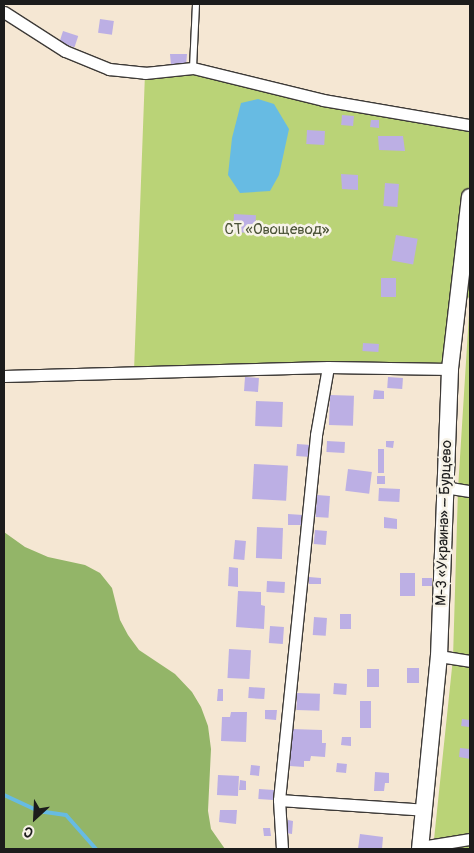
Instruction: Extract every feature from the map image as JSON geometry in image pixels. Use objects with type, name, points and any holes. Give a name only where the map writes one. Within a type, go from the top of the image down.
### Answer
[{"type":"street","points":[[4,12],[65,51],[109,69],[145,73],[193,68],[323,100],[470,125]]},
{"type":"street","name":"М-3 «Украина» – Бурцево","points":[[421,848],[439,656],[450,369],[464,287],[470,197]]},
{"type":"street","points":[[282,849],[279,800],[316,435],[328,367]]},
{"type":"street","points":[[4,376],[328,367],[450,369]]},
{"type":"street","points":[[444,488],[470,492]]},
{"type":"street","points":[[439,656],[470,661]]},
{"type":"street","points":[[279,800],[424,810]]},
{"type":"street","points":[[421,848],[470,839]]},
{"type":"lane","points":[[193,68],[196,4]]},
{"type":"green space","name":"СТ «Овощевод»","points":[[193,68],[470,125],[470,298],[458,295],[450,369],[134,371],[145,73]]},
{"type":"green space","points":[[470,298],[470,849],[433,849],[453,658],[458,489]]},
{"type":"green space","points":[[4,532],[25,547],[48,557],[85,565],[100,573],[112,588],[120,620],[139,650],[175,674],[192,692],[201,707],[208,726],[211,749],[208,811],[211,829],[225,849],[4,849]]},
{"type":"water","points":[[258,99],[274,104],[289,129],[279,175],[270,191],[240,193],[228,175],[232,138],[241,103]]},
{"type":"building","points":[[100,19],[114,21],[112,35],[98,33]]},
{"type":"building","points":[[63,31],[78,36],[75,47],[59,42]]},
{"type":"building","points":[[170,54],[187,54],[186,66],[171,65]]},
{"type":"building","points":[[342,115],[354,116],[353,126],[341,125]]},
{"type":"building","points":[[371,120],[379,120],[379,128],[370,127]]},
{"type":"building","points":[[307,130],[325,131],[324,145],[306,144]]},
{"type":"building","points":[[378,136],[403,136],[405,151],[379,150]]},
{"type":"building","points":[[341,174],[358,175],[358,190],[342,189]]},
{"type":"building","points":[[385,183],[399,184],[397,207],[383,206]]},
{"type":"building","points":[[234,214],[256,215],[255,233],[233,232]]},
{"type":"building","points":[[396,235],[418,239],[413,264],[391,261]]},
{"type":"building","points":[[381,278],[396,278],[396,297],[381,297]]},
{"type":"building","points":[[363,343],[379,344],[378,352],[362,351]]},
{"type":"building","points":[[245,377],[259,378],[258,392],[244,391]]},
{"type":"building","points":[[388,377],[403,378],[402,389],[387,388]]},
{"type":"building","points":[[374,390],[384,391],[384,399],[373,399]]},
{"type":"building","points":[[330,395],[354,396],[353,426],[329,425]]},
{"type":"building","points":[[256,401],[283,402],[282,427],[255,426]]},
{"type":"building","points":[[327,441],[345,442],[344,453],[326,452]]},
{"type":"building","points":[[386,441],[394,441],[393,448],[386,447]]},
{"type":"building","points":[[297,444],[311,445],[310,457],[296,456]]},
{"type":"building","points":[[378,449],[384,449],[384,473],[378,473]]},
{"type":"building","points":[[254,464],[288,466],[286,501],[252,499]]},
{"type":"building","points":[[348,469],[372,472],[369,494],[345,491]]},
{"type":"building","points":[[377,476],[385,476],[385,484],[377,484]]},
{"type":"building","points":[[379,488],[400,489],[399,502],[378,501]]},
{"type":"building","points":[[317,495],[330,496],[328,518],[315,517]]},
{"type":"building","points":[[288,514],[303,515],[302,525],[288,525]]},
{"type":"building","points":[[384,517],[397,519],[397,529],[384,528]]},
{"type":"building","points":[[257,527],[283,528],[282,559],[256,558]]},
{"type":"building","points":[[315,530],[327,531],[326,545],[314,544]]},
{"type":"building","points":[[235,540],[246,541],[244,560],[233,559]]},
{"type":"building","points":[[229,567],[238,568],[238,587],[228,586]]},
{"type":"building","points":[[400,573],[415,573],[415,596],[400,596]]},
{"type":"building","points":[[309,577],[321,578],[321,584],[309,584]]},
{"type":"building","points":[[422,578],[432,578],[432,586],[422,586]]},
{"type":"building","points":[[267,581],[285,582],[284,593],[266,592]]},
{"type":"building","points":[[238,591],[261,592],[261,605],[265,606],[264,629],[236,627]]},
{"type":"building","points":[[340,614],[351,614],[351,629],[340,629]]},
{"type":"building","points":[[314,617],[327,618],[326,636],[313,635]]},
{"type":"building","points":[[270,626],[284,627],[283,644],[269,643]]},
{"type":"building","points":[[229,649],[251,650],[249,679],[227,678]]},
{"type":"building","points":[[407,668],[419,668],[419,683],[407,683]]},
{"type":"building","points":[[367,669],[379,669],[379,687],[367,687]]},
{"type":"building","points":[[334,683],[347,684],[346,695],[333,694]]},
{"type":"building","points":[[249,687],[265,688],[264,699],[248,698]]},
{"type":"building","points":[[218,689],[223,689],[223,701],[217,701]]},
{"type":"building","points":[[297,693],[320,694],[319,711],[296,710]]},
{"type":"building","points":[[360,701],[371,701],[371,728],[360,728]]},
{"type":"building","points":[[265,710],[277,710],[276,720],[265,719]]},
{"type":"building","points":[[231,712],[247,712],[246,742],[221,741],[222,717],[230,717]]},
{"type":"building","points":[[462,719],[470,720],[469,727],[461,726]]},
{"type":"building","points":[[291,729],[322,730],[322,743],[326,743],[325,757],[311,756],[310,761],[304,761],[304,767],[290,766]]},
{"type":"building","points":[[342,737],[351,737],[351,746],[341,745]]},
{"type":"building","points":[[460,748],[470,749],[470,759],[459,757]]},
{"type":"building","points":[[337,763],[347,764],[346,773],[336,772]]},
{"type":"building","points":[[251,765],[260,766],[259,776],[250,775]]},
{"type":"building","points":[[375,772],[389,773],[389,783],[385,783],[384,791],[374,791]]},
{"type":"building","points":[[218,775],[239,776],[238,796],[217,795]]},
{"type":"building","points":[[240,780],[246,781],[246,790],[239,790]]},
{"type":"building","points":[[259,789],[274,790],[273,800],[258,799]]},
{"type":"building","points":[[220,810],[237,810],[236,824],[219,822]]},
{"type":"building","points":[[288,820],[293,821],[292,834],[286,833]]},
{"type":"building","points":[[263,828],[270,828],[271,836],[264,836]]},
{"type":"building","points":[[360,834],[383,837],[382,849],[358,849]]},
{"type":"waterway","points":[[4,795],[38,811],[66,815],[96,849]]}]
